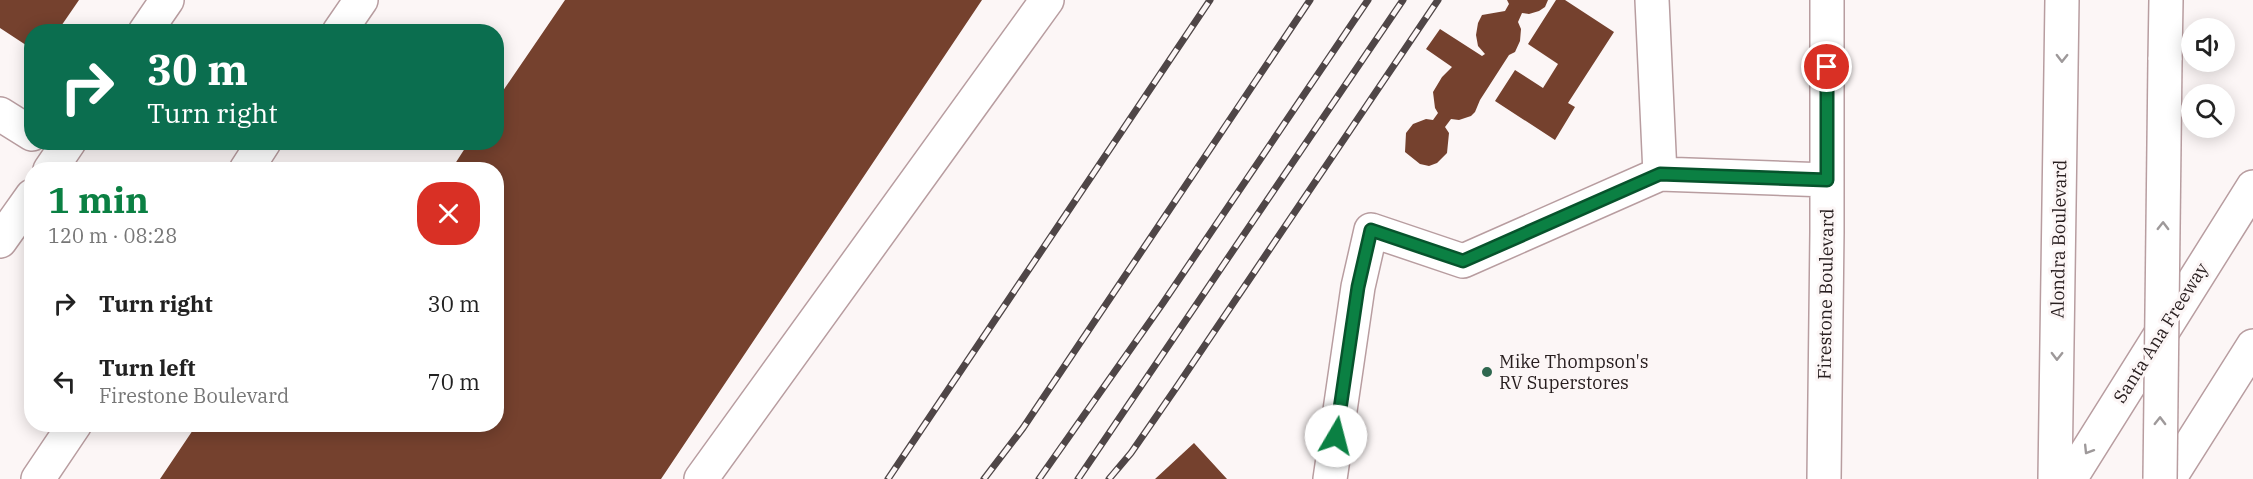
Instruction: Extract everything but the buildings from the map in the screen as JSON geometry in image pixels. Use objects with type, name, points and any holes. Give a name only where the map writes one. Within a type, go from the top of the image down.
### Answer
[{"type":"main road","points":[[150,24],[166,0]]},
{"type":"main road","points":[[344,24],[361,0]]},
{"type":"main road","points":[[701,479],[1047,0]]},
{"type":"main road","points":[[1652,0],[1660,174]]},
{"type":"main road","name":"Firestone Boulevard","points":[[1824,479],[1827,0]]},
{"type":"main road","name":"Alondra Boulevard","points":[[2055,479],[2062,0]]},
{"type":"main road","points":[[2160,479],[2166,0]]},
{"type":"main road","points":[[0,114],[24,129]]},
{"type":"main road","points":[[1330,479],[1358,287],[1371,230],[1463,261],[1660,174],[1827,180]]},
{"type":"main road","name":"Santa Ana Freeway","points":[[2070,479],[2253,187]]},
{"type":"main road","points":[[0,241],[24,207]]},
{"type":"main road","points":[[2169,479],[2253,346]]},
{"type":"main road","points":[[38,479],[70,432]]},
{"type":"railway","points":[[888,479],[1210,0]]},
{"type":"railway","points":[[984,479],[1023,428],[1310,0]]},
{"type":"railway","points":[[1039,479],[1163,303],[1368,0]]},
{"type":"railway","points":[[1078,479],[1403,0]]},
{"type":"railway","points":[[1109,479],[1131,453],[1178,385],[1438,0]]},
{"type":"place","name":"Mike Thompson's RV Superstores","points":[[1487,372]]},
{"type":"route","points":[[1336,436],[1358,287],[1371,230],[1463,261],[1660,174],[1827,180],[1827,67]]}]
